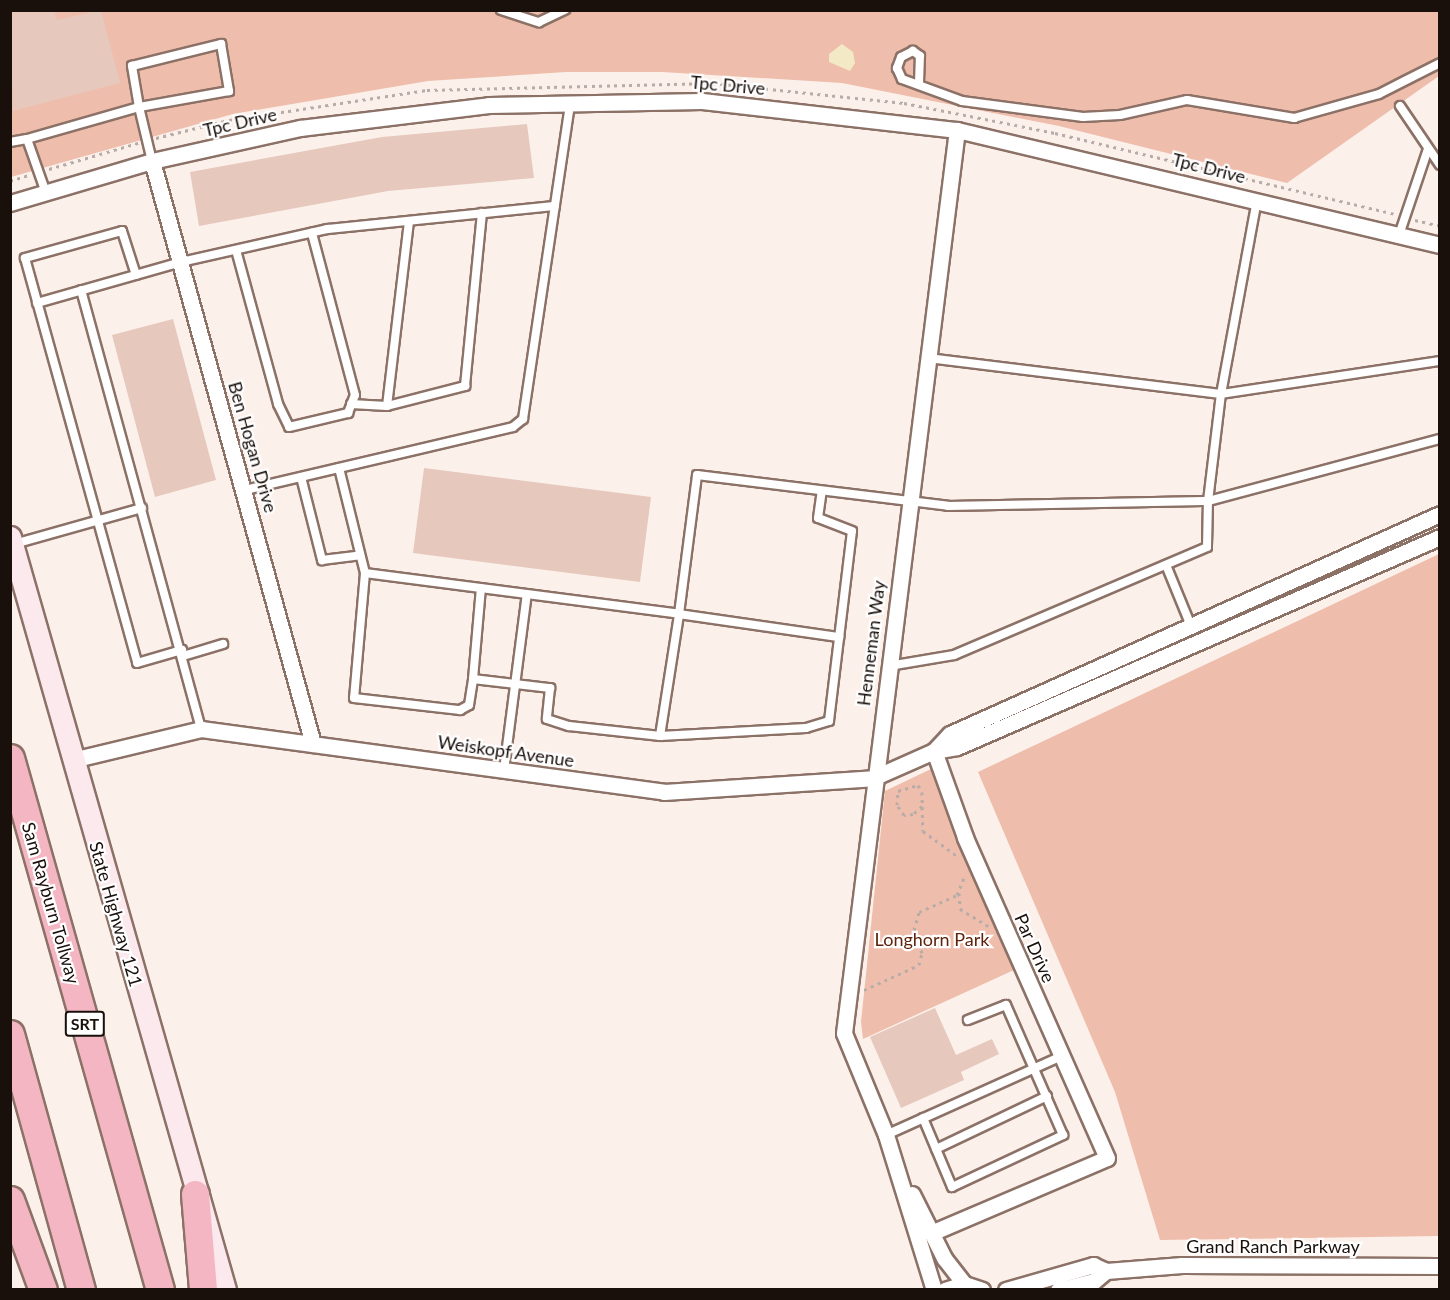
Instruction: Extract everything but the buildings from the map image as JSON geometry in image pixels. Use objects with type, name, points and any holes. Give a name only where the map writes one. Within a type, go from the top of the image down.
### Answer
[{"type":"highway","name":"Sam Rayburn Tollway","points":[[10,759],[160,1290]]},
{"type":"highway","points":[[10,1034],[81,1290]]},
{"type":"highway","points":[[195,1194],[203,1290]]},
{"type":"highway","points":[[10,1200],[43,1290]]},
{"type":"main road","name":"State Highway 121","points":[[11,541],[195,1194],[225,1290]]},
{"type":"street","name":"Tpc Drive","points":[[10,203],[152,161],[300,128],[396,114],[570,104],[702,100],[957,130],[1440,245]]},
{"type":"street","name":"Henneman Way","points":[[934,1290],[886,1135],[844,1034],[873,778],[957,130]]},
{"type":"street","name":"Ben Hogan Drive","points":[[152,161],[245,490],[313,744]]},
{"type":"street","points":[[934,751],[950,734],[1440,514]]},
{"type":"street","points":[[934,751],[957,747],[1440,537]]},
{"type":"street","name":"Weiskopf Avenue","points":[[72,760],[201,729],[664,792],[873,778],[934,751]]},
{"type":"street","name":"Par Drive","points":[[931,1233],[1107,1158],[965,837],[934,751]]},
{"type":"street","name":"Henneman Way","points":[[892,1154],[931,1233],[964,1284]]},
{"type":"street","name":"Grand Ranch Parkway","points":[[1006,1290],[1093,1265],[1106,1271],[1182,1265],[1440,1266]]},
{"type":"street","name":"Grand Ranch Parkway","points":[[1058,1290],[1094,1281],[1106,1271]]},
{"type":"street","points":[[945,1290],[964,1284],[982,1290]]},
{"type":"lane","points":[[501,10],[539,22],[565,10]]},
{"type":"lane","points":[[10,142],[139,107],[229,91],[221,44],[132,66],[139,107],[152,161]]},
{"type":"lane","points":[[920,83],[962,101],[1083,117],[1136,113],[1187,100],[1294,118],[1379,94],[1440,63]]},
{"type":"lane","points":[[245,490],[513,427],[523,419],[570,104]]},
{"type":"lane","points":[[1400,106],[1440,165]]},
{"type":"lane","points":[[27,139],[46,193]]},
{"type":"lane","points":[[1399,235],[1428,149]]},
{"type":"lane","points":[[888,666],[954,655],[1207,548],[1208,501],[1221,394],[1257,200]]},
{"type":"lane","points":[[37,303],[181,262],[312,232],[555,206]]},
{"type":"lane","points":[[351,404],[387,406],[465,386],[482,213]]},
{"type":"lane","points":[[387,406],[409,221]]},
{"type":"lane","points":[[136,275],[122,231],[25,258],[137,663],[223,644]]},
{"type":"lane","points":[[236,250],[278,404],[289,427],[348,413],[355,395],[312,232]]},
{"type":"lane","points":[[81,290],[201,729]]},
{"type":"lane","points":[[928,358],[1221,394],[1440,361]]},
{"type":"lane","points":[[660,736],[697,476],[948,506],[1208,501],[1440,439]]},
{"type":"lane","points":[[339,468],[365,573],[354,698],[460,710],[469,705],[481,588]]},
{"type":"lane","points":[[301,477],[322,560],[360,555]]},
{"type":"lane","points":[[473,679],[550,688],[547,719],[569,726],[660,736],[806,728],[829,721],[852,531],[818,518],[822,491]]},
{"type":"lane","points":[[11,541],[142,508]]},
{"type":"lane","points":[[1166,565],[1191,626]]},
{"type":"lane","points":[[365,573],[839,637]]},
{"type":"lane","points":[[504,770],[527,594]]},
{"type":"lane","points":[[923,1118],[952,1187],[1063,1135],[1006,1005],[968,1020]]},
{"type":"lane","points":[[886,1135],[1062,1056]]},
{"type":"lane","points":[[936,1149],[1047,1096]]},
{"type":"path","points":[[10,181],[147,140],[228,120],[427,90],[713,83],[904,103],[1055,133],[1440,226]]},
{"type":"path","points":[[922,806],[914,814],[904,814],[897,805],[898,791],[918,785],[922,806],[923,831],[960,857]]},
{"type":"path","points":[[964,867],[959,891],[960,909],[998,930]]},
{"type":"path","points":[[864,990],[920,965],[922,953],[914,930],[919,912],[959,891]]},
{"type":"green space","points":[[11,11],[1439,11],[1439,76],[1287,183],[1059,126],[842,83],[662,72],[566,72],[428,81],[233,114],[11,177]]},
{"type":"green space","points":[[1439,554],[1439,1236],[1160,1240],[1115,1092],[978,772]]},
{"type":"green space","name":"Longhorn Park","points":[[931,769],[1014,970],[863,1039],[861,1022],[885,791]]},
{"type":"sand","points":[[842,44],[853,52],[855,63],[850,71],[829,62],[829,54]]}]
